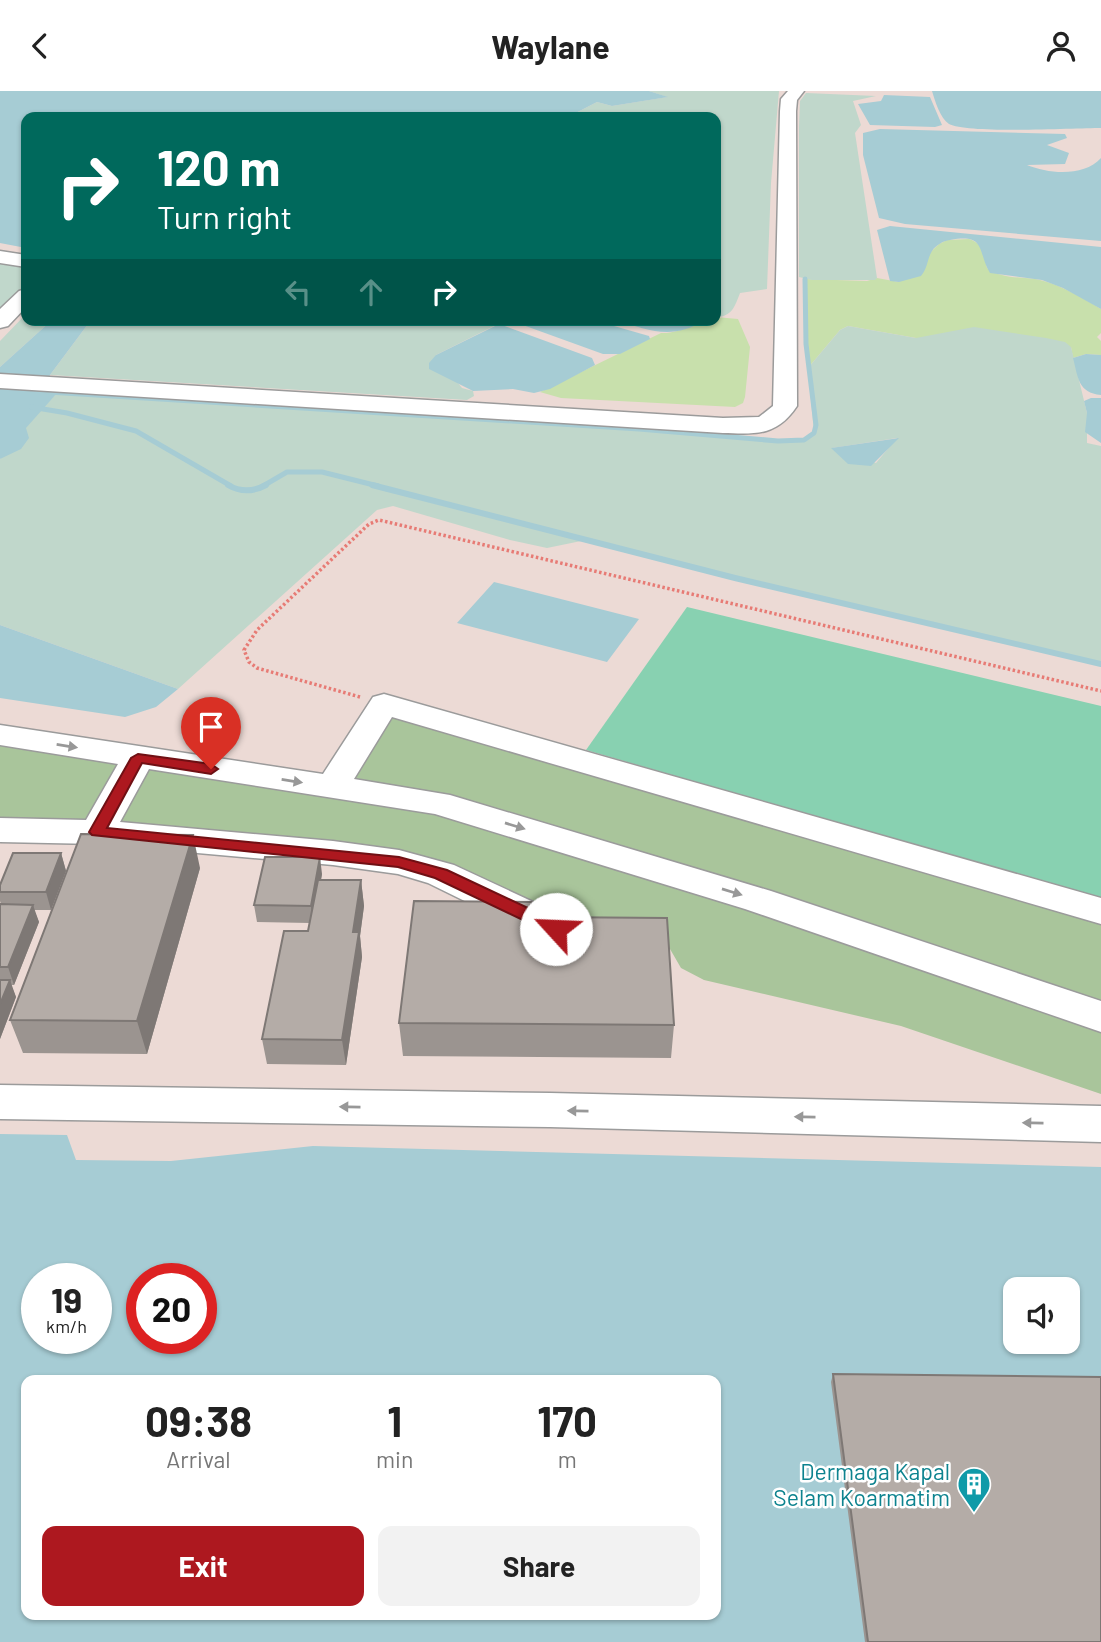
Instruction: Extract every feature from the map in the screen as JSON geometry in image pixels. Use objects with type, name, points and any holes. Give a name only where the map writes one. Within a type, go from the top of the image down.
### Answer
[{"type":"lane","points":[[0,381],[667,421],[748,425],[767,423],[778,418],[785,406],[788,111],[789,99],[796,91]]},
{"type":"lane","points":[[0,257],[21,260]]},
{"type":"lane","points":[[0,321],[21,300]]},
{"type":"lane","points":[[332,787],[384,704],[1101,911]]},
{"type":"lane","points":[[0,735],[438,803],[758,900],[1101,1017]]},
{"type":"lane","points":[[97,832],[138,758]]},
{"type":"lane","points":[[0,830],[97,832],[333,853],[399,862],[441,874],[556,929]]},
{"type":"lane","points":[[0,1102],[550,1110],[1101,1124]]},
{"type":"path","points":[[384,704],[257,668],[249,662],[244,650],[257,630],[369,524],[380,520],[394,521],[1101,691]]},
{"type":"shaded area","points":[[0,91],[1101,91],[1101,1642],[0,1642]]},
{"type":"green space","points":[[649,91],[779,91],[771,183],[767,289],[740,293],[729,313],[721,317],[721,112],[578,112],[597,102],[612,106],[667,97]]},
{"type":"green space","points":[[806,93],[876,96],[853,101],[861,125],[855,133],[877,278],[875,280],[812,280],[799,277],[799,127],[800,101]]},
{"type":"green space","points":[[969,239],[980,247],[987,268],[993,272],[1048,282],[1101,309],[1101,333],[1097,337],[1101,341],[1101,355],[1086,354],[1073,358],[1071,347],[916,338],[848,326],[840,330],[808,368],[805,279],[867,281],[877,278],[899,282],[939,244],[947,240]]},
{"type":"green space","points":[[0,261],[21,264],[21,290],[0,311]]},
{"type":"green space","points":[[721,317],[738,319],[750,347],[743,403],[735,407],[561,398],[540,392],[661,333],[690,326],[721,326]]},
{"type":"green space","points":[[21,319],[21,326],[45,326],[0,367],[0,341]]},
{"type":"green space","points":[[87,326],[494,326],[436,355],[462,388],[473,391],[474,396],[467,400],[50,375]]},
{"type":"green space","points":[[848,326],[916,338],[974,327],[1046,338],[1065,342],[1071,347],[1087,413],[1087,443],[1101,446],[1101,664],[586,540],[547,548],[393,506],[377,510],[178,689],[0,625],[0,459],[58,392],[793,441],[804,440],[814,433],[808,368],[840,330]],"holes":[[[897,438],[876,463],[832,448]]]},
{"type":"green space","points":[[687,607],[1101,706],[1101,900],[586,750]]},
{"type":"green space","points":[[384,704],[1101,911],[1101,1094],[901,1026],[704,980],[681,968],[670,949],[660,943],[556,929],[441,874],[0,830],[0,735],[332,787]]},
{"type":"water","points":[[0,91],[649,91],[668,97],[612,106],[597,102],[578,112],[21,112],[21,247],[0,243]]},
{"type":"water","points":[[932,91],[1101,91],[1101,128],[998,130],[960,127],[949,124],[943,118]]},
{"type":"water","points":[[884,95],[930,97],[942,125],[870,125],[858,104],[881,101]]},
{"type":"water","points":[[880,129],[1065,134],[1067,138],[1047,145],[1069,153],[1065,164],[1027,165],[1066,172],[1085,168],[1101,158],[1101,241],[905,224],[879,218],[863,155],[863,133]]},
{"type":"water","points":[[890,226],[1101,247],[1101,309],[1042,280],[990,273],[979,246],[970,239],[942,242],[932,251],[921,276],[899,282],[890,281],[877,230]]},
{"type":"water","points":[[45,326],[87,326],[50,375],[44,388],[58,392],[26,428],[29,438],[21,449],[0,459],[0,367]]},
{"type":"water","points":[[495,326],[505,326],[592,358],[595,365],[550,389],[534,393],[513,389],[473,391],[429,369],[429,363],[436,355]]},
{"type":"water","points":[[526,326],[614,326],[649,336],[650,339],[620,354],[603,354]]},
{"type":"water","points":[[636,326],[693,326],[671,332]]},
{"type":"water","points":[[1086,354],[1101,355],[1101,395],[1088,391],[1078,378],[1073,358]]},
{"type":"water","points":[[1101,398],[1101,443],[1085,432],[1087,413],[1084,401]]},
{"type":"water","points":[[899,438],[871,466],[848,464],[831,448]]},
{"type":"water","points":[[494,582],[639,619],[607,662],[457,623]]},
{"type":"water","points":[[0,625],[178,689],[156,707],[125,717],[0,698]]},
{"type":"water","points":[[0,1134],[67,1135],[76,1160],[171,1161],[313,1146],[1101,1167],[1101,1642],[0,1642]]},
{"type":"building","points":[[81,834],[193,835],[137,1021],[10,1020]]},
{"type":"building","points":[[13,853],[61,853],[46,892],[0,892],[0,885]]},
{"type":"building","points":[[265,857],[320,857],[311,906],[254,905]]},
{"type":"building","points":[[318,880],[361,880],[353,932],[359,932],[342,1040],[262,1039],[284,931],[308,931]]},
{"type":"building","points":[[414,901],[532,902],[530,943],[545,942],[546,917],[667,918],[674,1025],[399,1023]]},
{"type":"building","points":[[0,904],[33,905],[8,967],[0,967]]},
{"type":"building","points":[[0,980],[10,980],[0,1004]]},
{"type":"building","name":"Dermaga Kapal Selam Koarmatim","points":[[833,1374],[1101,1377],[1101,1642],[868,1642]]},
{"type":"waterway","points":[[48,392],[639,429],[778,441],[804,440],[814,433],[816,425],[806,344],[805,279]]},
{"type":"waterway","points":[[31,407],[67,413],[136,431],[231,486]]},
{"type":"waterway","points":[[263,486],[287,472],[322,472],[378,486]]},
{"type":"waterway","points":[[228,485],[247,490],[266,485]]},
{"type":"waterway","points":[[372,485],[735,578],[1101,664]]},
{"type":"place","name":"Dermaga Kapal Selam Koarmatim","points":[[974,1514]]},
{"type":"route","points":[[211,769],[138,758],[97,832],[333,853],[399,862],[441,874],[556,929]]}]
